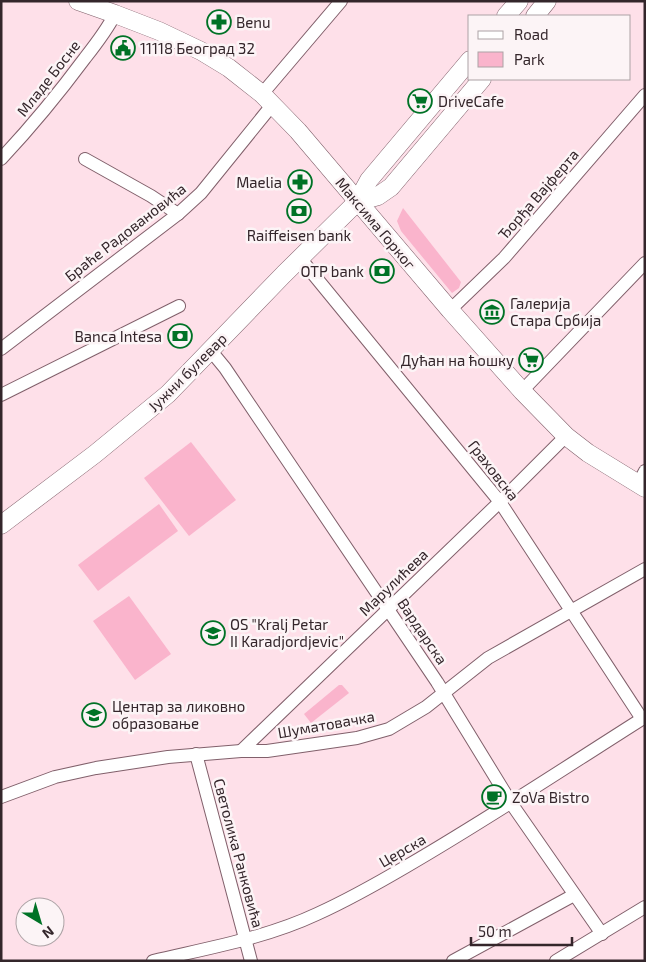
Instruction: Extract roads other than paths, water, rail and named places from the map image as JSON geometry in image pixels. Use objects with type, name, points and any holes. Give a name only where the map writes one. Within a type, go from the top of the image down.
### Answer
[{"type":"main road","name":"Максима Горког","points":[[78,1],[159,31],[216,59],[268,99],[450,310],[566,436],[588,453],[642,481]]},
{"type":"main road","points":[[507,15],[519,1]]},
{"type":"main road","points":[[536,15],[547,1]]},
{"type":"main road","name":"Јужни булевар","points":[[1,526],[144,415],[168,394],[357,202],[369,180],[468,62]]},
{"type":"main road","name":"Јужни булевар","points":[[357,202],[378,196],[391,187],[481,80]]},
{"type":"street","name":"Браће Радовановића","points":[[1,348],[178,214],[201,193],[341,1]]},
{"type":"street","name":"Младе Босне","points":[[1,159],[75,72],[116,14]]},
{"type":"street","name":"Ђорђа Вајферта","points":[[450,310],[504,258],[645,95]]},
{"type":"street","points":[[85,159],[151,196],[178,214]]},
{"type":"street","name":"Граховска","points":[[300,258],[500,502],[644,718]]},
{"type":"street","points":[[522,390],[645,263]]},
{"type":"street","points":[[1,395],[179,306]]},
{"type":"street","name":"Вардарска","points":[[211,350],[444,692],[511,803],[602,934]]},
{"type":"street","name":"Марулићева","points":[[241,750],[500,502],[566,436]]},
{"type":"street","name":"Шуматовачка","points":[[1,797],[55,777],[88,769],[196,754],[241,750],[267,751],[357,738],[378,733],[410,717],[488,658],[645,570]]},
{"type":"street","name":"Церска","points":[[154,961],[246,939],[288,926],[351,898],[511,803],[644,718]]},
{"type":"street","name":"Светолика Ранковића","points":[[196,754],[251,961]]},
{"type":"street","points":[[453,961],[574,895]]},
{"type":"street","points":[[556,961],[645,907]]},
{"type":"place","name":"Benu","points":[[219,22]]},
{"type":"place","name":"11118 Београд 32","points":[[123,48]]},
{"type":"place","name":"DriveCafe","points":[[420,101]]},
{"type":"place","name":"Maelia","points":[[300,182]]},
{"type":"place","name":"Raiffeisen bank","points":[[299,211]]},
{"type":"place","name":"OTP bank","points":[[382,271]]},
{"type":"place","name":"Галерија Стара Србија","points":[[492,312]]},
{"type":"place","name":"Banca Intesa","points":[[180,336]]},
{"type":"place","name":"Дућан на ћошку","points":[[531,360]]},
{"type":"place","name":"OS \"Kralj Petar II Karadjordjevic\"","points":[[213,633]]},
{"type":"place","name":"Центар за ликовно образовање","points":[[94,715]]},
{"type":"place","name":"ZoVa Bistro","points":[[494,797]]}]
